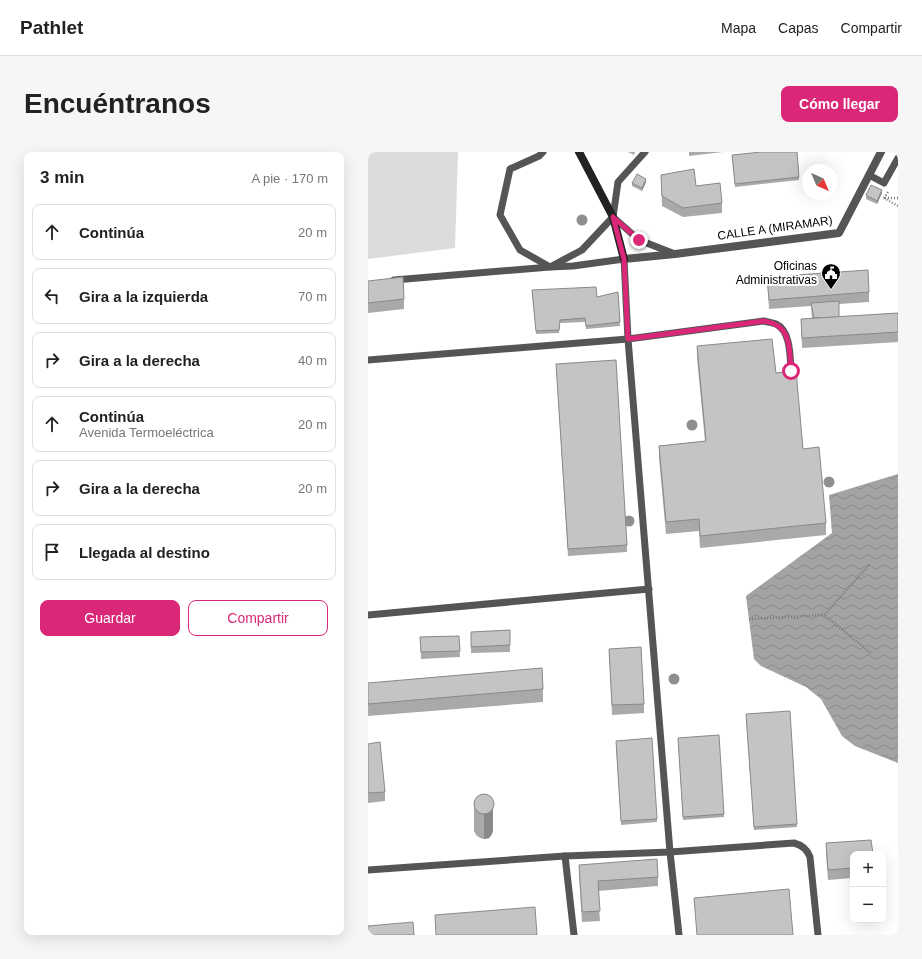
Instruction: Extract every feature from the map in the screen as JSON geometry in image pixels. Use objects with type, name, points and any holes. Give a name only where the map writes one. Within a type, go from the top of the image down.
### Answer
[{"type":"main road","points":[[579,152],[613,217],[624,259]]},
{"type":"street","name":"CALLE A (MIRAMAR)","points":[[624,259],[839,233],[881,152]]},
{"type":"lane","points":[[543,152],[539,156],[510,169],[500,215],[520,250],[550,267]]},
{"type":"lane","points":[[550,267],[582,250],[613,217],[618,182],[645,152]]},
{"type":"lane","points":[[869,175],[884,183],[898,158]]},
{"type":"lane","points":[[613,217],[639,240],[675,254]]},
{"type":"lane","points":[[384,280],[573,266],[624,259],[628,339],[670,852],[679,935]]},
{"type":"lane","points":[[368,360],[628,339],[764,321],[778,325],[785,332],[788,340],[791,371]]},
{"type":"lane","points":[[368,615],[649,589]]},
{"type":"lane","points":[[368,870],[565,856],[670,852],[794,843],[804,847],[810,857],[818,935]]},
{"type":"lane","points":[[565,856],[574,935]]},
{"type":"path","points":[[898,198],[884,198],[898,206]]},
{"type":"path","points":[[809,268],[810,278]]},
{"type":"path","points":[[824,615],[869,565]]},
{"type":"path","points":[[749,619],[824,615],[872,654]]},
{"type":"shaded area","points":[[368,152],[458,152],[455,248],[368,259]]},
{"type":"water","points":[[898,474],[898,763],[855,746],[842,736],[821,699],[806,687],[761,666],[754,659],[746,596],[832,533],[829,495]]},
{"type":"building","points":[[761,152],[797,152],[799,177],[735,184],[732,155]]},
{"type":"building","points":[[694,169],[696,186],[720,183],[722,203],[683,208],[662,196],[661,175]]},
{"type":"building","points":[[637,174],[646,179],[642,188],[632,183]]},
{"type":"building","points":[[871,185],[882,190],[877,201],[866,195]]},
{"type":"building","points":[[868,270],[869,292],[769,300],[767,277]]},
{"type":"building","points":[[403,277],[404,299],[368,303],[368,281]]},
{"type":"building","points":[[596,287],[597,297],[618,292],[620,322],[586,326],[585,318],[560,320],[559,330],[536,331],[532,290]]},
{"type":"building","points":[[839,301],[839,317],[814,318],[811,303]]},
{"type":"building","points":[[898,313],[898,332],[802,338],[801,319]]},
{"type":"building","points":[[772,339],[776,373],[796,370],[803,449],[819,447],[826,523],[700,536],[699,519],[666,522],[659,446],[706,441],[697,346]]},
{"type":"building","points":[[616,360],[627,545],[568,549],[556,364]]},
{"type":"building","points":[[510,630],[510,645],[471,647],[471,632]]},
{"type":"building","points":[[459,636],[460,651],[421,652],[420,637]]},
{"type":"building","points":[[641,647],[644,704],[612,705],[609,649]]},
{"type":"building","points":[[542,668],[543,689],[368,704],[368,683]]},
{"type":"building","points":[[790,711],[797,824],[754,827],[746,714]]},
{"type":"building","points":[[719,735],[724,814],[683,817],[678,738]]},
{"type":"building","points":[[652,738],[657,819],[621,821],[616,741]]},
{"type":"building","points":[[380,742],[385,792],[368,793],[368,744]]},
{"type":"building","points":[[484,794],[491,797],[494,804],[491,811],[484,814],[477,811],[474,804],[477,797]]},
{"type":"building","points":[[871,840],[873,851],[850,851],[850,868],[828,870],[826,843]]},
{"type":"building","points":[[657,859],[658,877],[598,881],[600,911],[582,912],[579,865]]},
{"type":"building","points":[[789,889],[793,935],[697,935],[694,898]]},
{"type":"building","points":[[535,907],[537,935],[436,935],[435,915]]},
{"type":"building","points":[[413,922],[414,935],[368,935],[368,926]]},
{"type":"place","name":"Oficinas Administrativas","points":[[831,290]]},
{"type":"route","points":[[639,240],[613,217],[624,259],[628,339],[764,321],[778,325],[785,332],[788,340],[791,371]]}]
